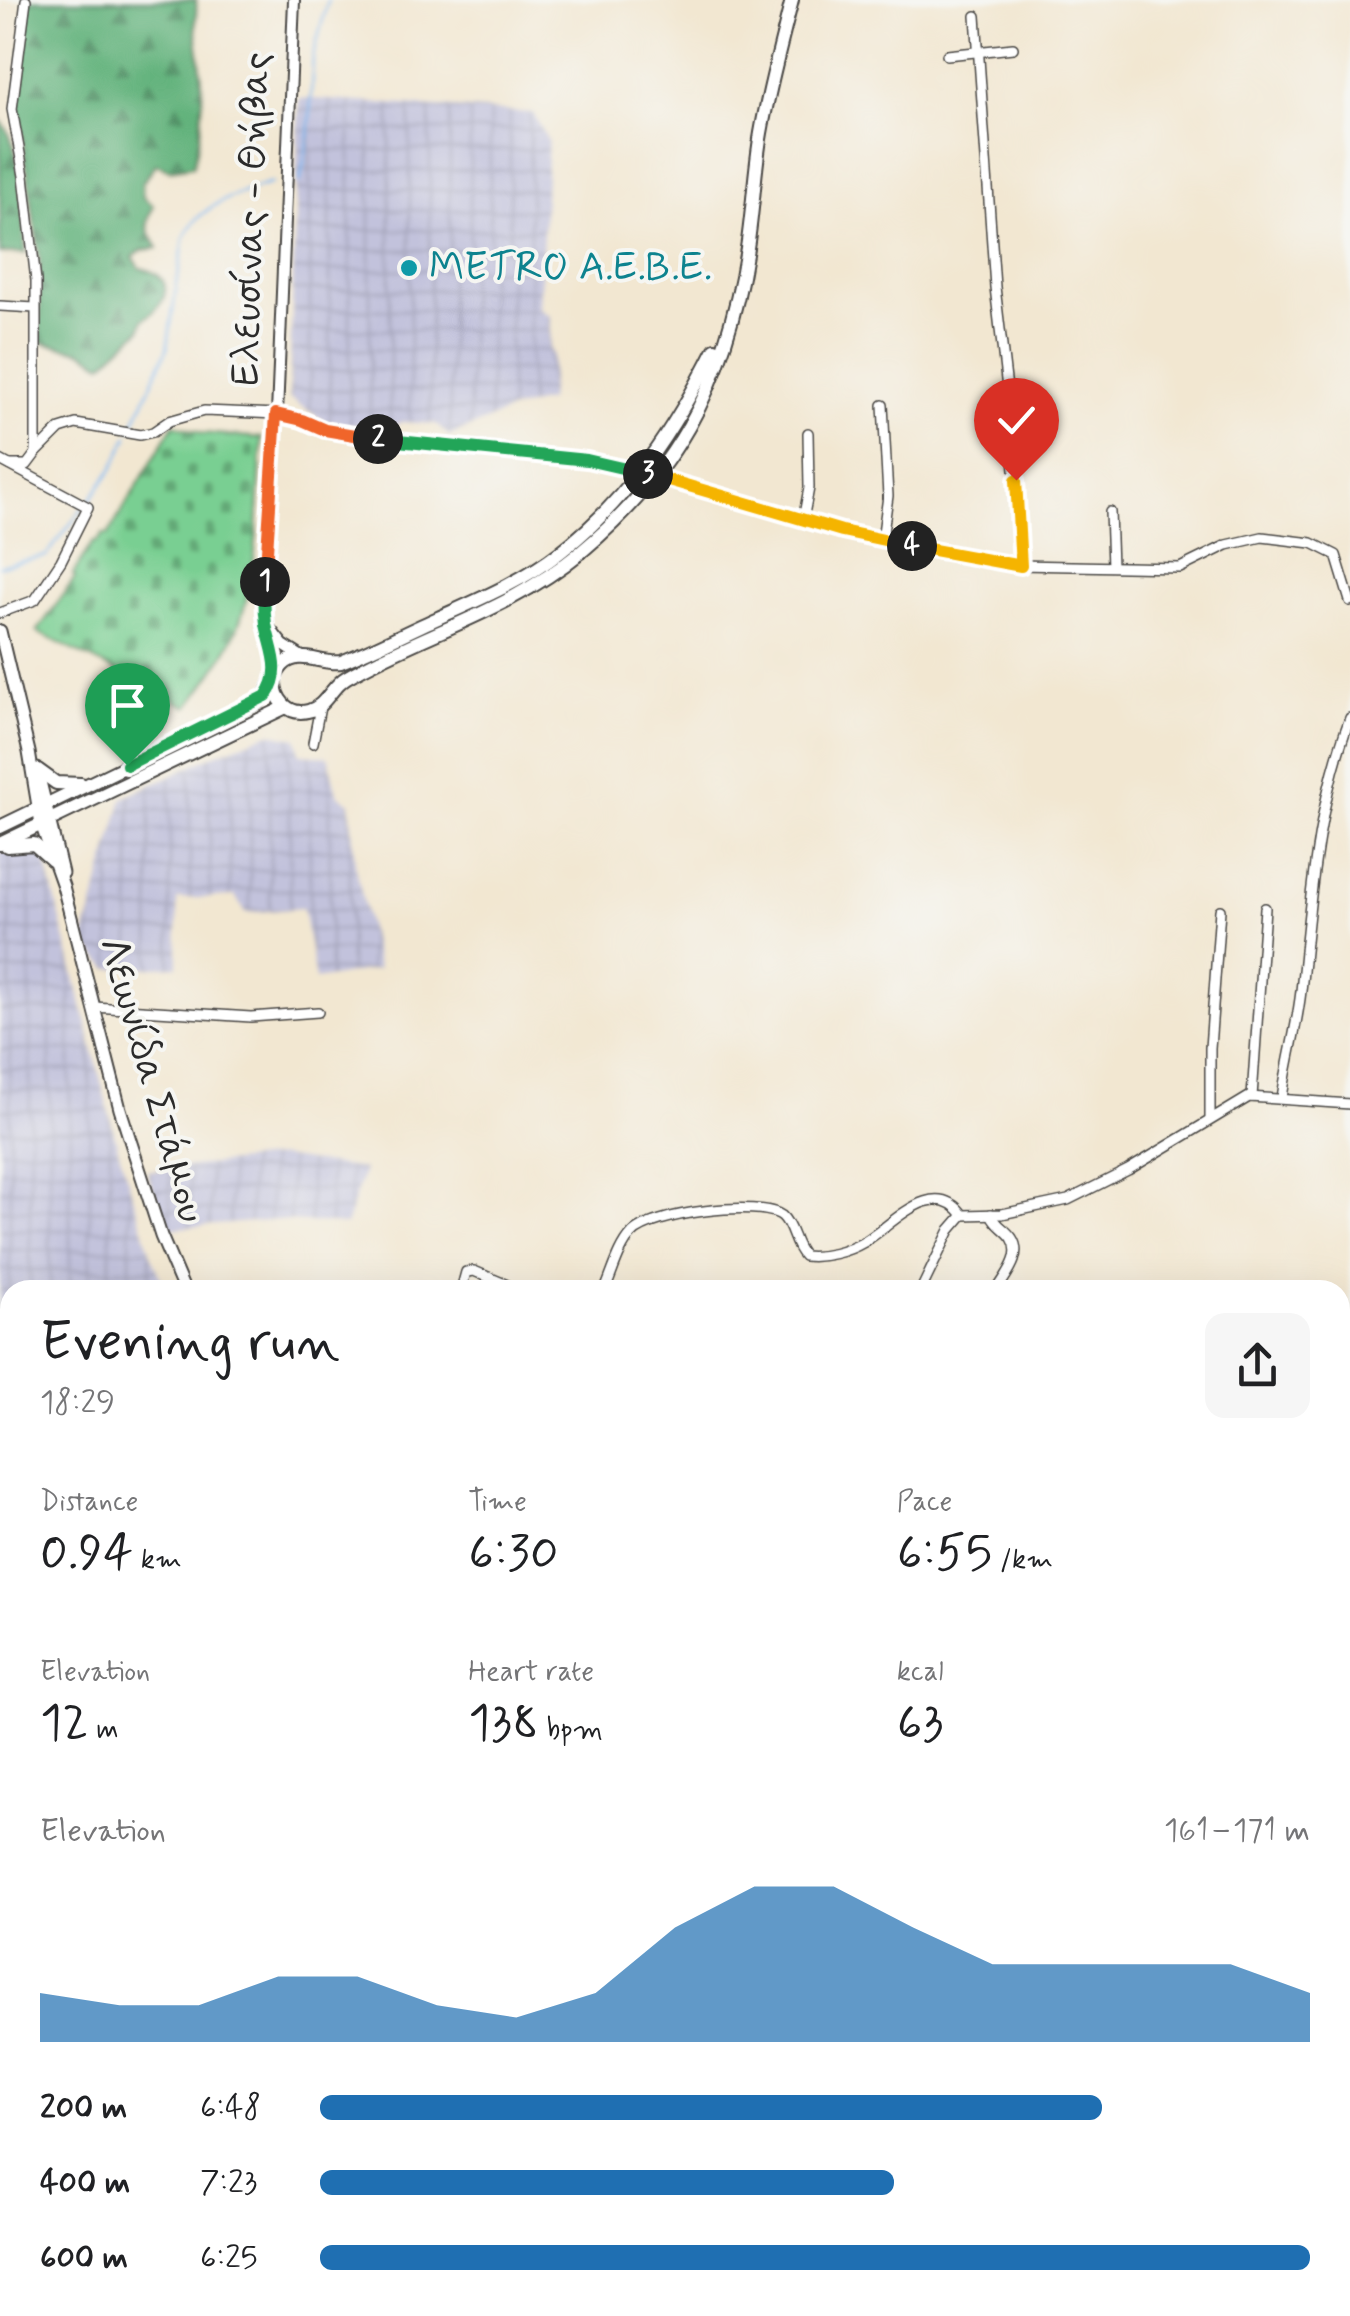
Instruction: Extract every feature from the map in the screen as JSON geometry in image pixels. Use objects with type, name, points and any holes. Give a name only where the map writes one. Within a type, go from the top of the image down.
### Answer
[{"type":"main road","points":[[0,845],[290,709],[308,712],[348,676],[504,605],[550,576],[605,531],[651,482],[688,428],[710,384],[730,320],[746,255],[762,132],[792,0]]},
{"type":"main road","points":[[0,827],[260,701],[290,660],[303,657],[332,663],[348,659],[531,573],[571,544],[610,507],[653,455],[730,320]]},
{"type":"main road","points":[[0,631],[46,821]]},
{"type":"main road","points":[[317,662],[328,676],[324,699]]},
{"type":"main road","points":[[276,678],[277,696],[290,709]]},
{"type":"main road","points":[[28,752],[38,770],[42,806]]},
{"type":"main road","points":[[38,770],[56,784],[67,786],[102,777]]},
{"type":"main road","name":"Λεωνίδα Στάμου","points":[[46,821],[52,860],[63,886]]},
{"type":"main road","name":"Λεωνίδα Στάμου","points":[[46,821],[140,1176],[180,1280]]},
{"type":"main road","points":[[0,845],[28,843],[40,847],[52,860]]},
{"type":"street","points":[[26,0],[12,114],[27,199],[36,308],[36,454]]},
{"type":"street","name":"Ελευσίνας - Θήβας","points":[[276,678],[276,658],[266,620],[294,0]]},
{"type":"street","points":[[976,16],[1021,566]]},
{"type":"street","points":[[946,55],[1013,48]]},
{"type":"street","points":[[0,111],[12,114]]},
{"type":"street","points":[[0,306],[36,308]]},
{"type":"street","points":[[882,540],[888,496],[883,405]]},
{"type":"street","points":[[5,462],[27,465],[60,429],[71,424],[140,435],[169,421],[204,412],[276,414],[349,436],[587,460],[684,483],[882,540],[1021,566],[1180,568],[1242,540],[1312,543],[1336,555],[1350,600]]},
{"type":"street","points":[[802,520],[808,488],[808,433]]},
{"type":"street","points":[[0,613],[36,600],[61,562],[88,508],[5,462]]},
{"type":"street","points":[[1110,512],[1112,566]]},
{"type":"street","points":[[266,620],[283,644],[303,657]]},
{"type":"street","points":[[290,709],[306,726],[313,743],[324,699]]},
{"type":"street","points":[[1282,1098],[1297,1022],[1319,824],[1332,766],[1350,718]]},
{"type":"street","points":[[1252,1097],[1264,908]]},
{"type":"street","points":[[1210,1119],[1210,1048],[1220,910]]},
{"type":"street","points":[[94,1007],[251,1017],[318,1012]]},
{"type":"street","points":[[610,1280],[632,1234],[643,1225],[674,1216],[763,1209],[778,1213],[786,1219],[798,1250],[804,1256],[814,1257],[860,1244],[920,1203],[935,1198],[948,1201],[963,1215],[1024,1211],[1068,1200],[1128,1170],[1252,1097],[1350,1104]]},
{"type":"street","points":[[992,1214],[1015,1246],[1012,1268],[1004,1280]]},
{"type":"street","points":[[926,1280],[950,1230],[963,1215]]},
{"type":"street","points":[[464,1280],[466,1272],[474,1271],[495,1280]]},
{"type":"shaded area","points":[[299,98],[533,113],[548,141],[539,308],[551,317],[549,400],[512,410],[449,436],[437,424],[329,424],[289,398]]},
{"type":"shaded area","points":[[269,733],[297,738],[300,754],[328,756],[337,793],[350,803],[355,863],[378,969],[315,980],[303,908],[246,913],[235,896],[177,899],[178,966],[109,969],[83,942],[123,798]]},
{"type":"shaded area","points":[[39,833],[117,1145],[162,1280],[0,1280],[0,852]]},
{"type":"shaded area","points":[[280,1157],[364,1169],[346,1225],[276,1220],[165,1229],[147,1171]]},
{"type":"green space","points":[[29,0],[196,0],[202,99],[193,166],[170,170],[156,164],[142,183],[143,197],[154,206],[148,228],[158,248],[142,250],[133,257],[140,268],[160,277],[165,291],[159,306],[143,320],[141,329],[103,364],[81,351],[40,342],[40,263],[17,99]]},
{"type":"green space","points":[[0,120],[8,131],[18,164],[26,253],[0,253]]},
{"type":"green space","points":[[174,424],[202,433],[262,438],[257,531],[247,599],[230,644],[188,707],[37,632],[75,578],[73,574],[93,542],[103,534],[108,535]]},
{"type":"waterway","points":[[300,182],[309,136],[313,56],[328,0]]},
{"type":"waterway","points":[[131,430],[167,349],[184,239],[190,227],[220,202],[272,183]]},
{"type":"waterway","points":[[88,503],[113,468],[128,437]]},
{"type":"waterway","points":[[0,566],[46,556],[83,508]]},
{"type":"place","name":"METRO Α.Ε.Β.Ε.","points":[[409,268]]},
{"type":"route","points":[[127,765],[260,701],[272,687],[276,662],[264,603],[276,414],[349,436],[587,460],[684,483],[842,531],[1021,566],[1016,480]]}]
